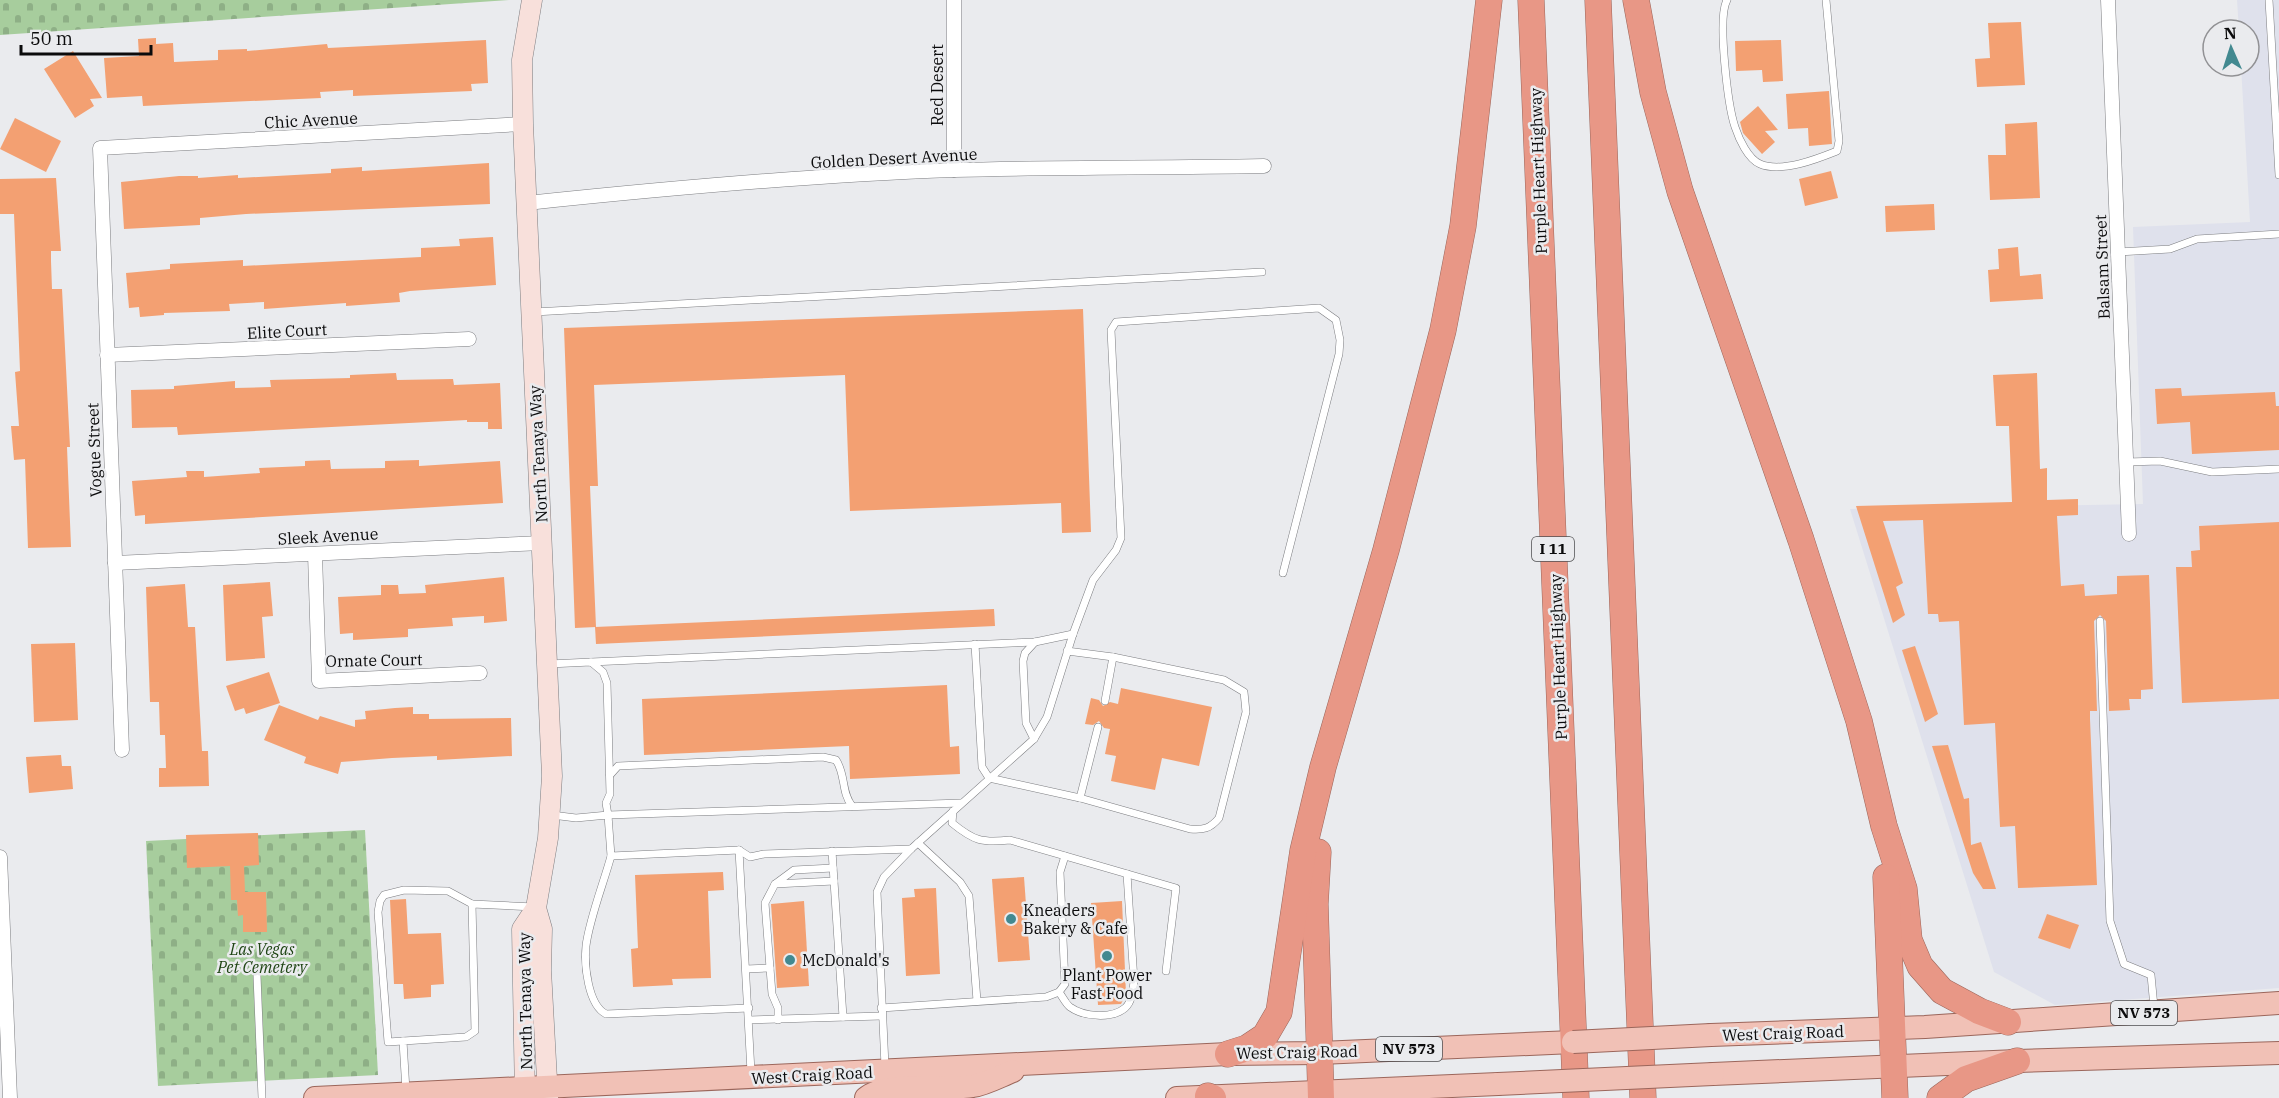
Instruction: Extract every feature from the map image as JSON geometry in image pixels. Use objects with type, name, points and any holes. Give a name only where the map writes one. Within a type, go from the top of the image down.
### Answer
[{"type":"highway","points":[[1228,1054],[1247,1048],[1265,1036],[1279,1012],[1303,851],[1323,767],[1386,550],[1443,330],[1463,226],[1489,0]]},
{"type":"highway","name":"Purple Heart Highway","points":[[1531,0],[1576,1098]]},
{"type":"highway","points":[[1598,0],[1643,1098]]},
{"type":"highway","points":[[1636,0],[1653,92],[1680,191],[1800,540],[1855,710],[1884,826],[1904,889],[1909,940],[1920,966],[1942,991],[1979,1011],[2008,1022]]},
{"type":"highway","points":[[1321,1095],[1316,904],[1323,767]]},
{"type":"highway","points":[[1884,826],[1895,1098]]},
{"type":"highway","points":[[1940,1098],[1966,1079],[2017,1061]]},
{"type":"main road","name":"North Tenaya Way","points":[[532,0],[522,60],[523,124],[552,776],[550,814],[536,908],[542,929],[536,1093]]},
{"type":"main road","name":"West Craig Road","points":[[315,1098],[406,1094],[536,1093],[751,1078],[1228,1054],[1320,1053],[1892,1028],[2279,1003]]},
{"type":"main road","points":[[1177,1098],[1321,1095],[1498,1083],[2017,1061],[2279,1053]]},
{"type":"main road","points":[[866,1098],[871,1093],[888,1090],[974,1086],[1031,1064]]},
{"type":"street","name":"Red Desert","points":[[954,0],[954,170]]},
{"type":"street","name":"Balsam Street","points":[[2108,0],[2129,534]]},
{"type":"street","name":"Chic Avenue","points":[[100,148],[523,124]]},
{"type":"street","name":"Vogue Street","points":[[100,148],[122,750]]},
{"type":"street","name":"Golden Desert Avenue","points":[[527,203],[690,186],[954,170],[1264,166]]},
{"type":"street","name":"Elite Court","points":[[107,356],[469,339]]},
{"type":"street","name":"Sleek Avenue","points":[[115,563],[542,543]]},
{"type":"street","name":"Ornate Court","points":[[315,554],[319,681],[480,673]]},
{"type":"street","points":[[0,857],[10,1098]]},
{"type":"lane","points":[[1727,0],[1722,8],[1723,40],[1735,126],[1748,154],[1760,164],[1779,166],[1837,152],[1839,141],[1826,0]]},
{"type":"lane","points":[[2269,0],[2279,175]]},
{"type":"lane","points":[[2118,252],[2170,249],[2197,239],[2279,234]]},
{"type":"lane","points":[[531,312],[1262,272]]},
{"type":"lane","points":[[885,1072],[877,892],[884,877],[911,849],[1034,739],[1047,717],[1072,634],[1094,580],[1116,550],[1121,538],[1111,330],[1116,322],[1319,308],[1336,320],[1340,340],[1339,354],[1283,573]]},
{"type":"lane","points":[[2127,462],[2160,461],[2212,472],[2279,469]]},
{"type":"lane","points":[[2100,621],[2110,921],[2124,964],[2151,975],[2154,1012]]},
{"type":"lane","points":[[547,664],[1035,642],[1072,634]]},
{"type":"lane","points":[[1034,739],[1026,723],[1023,662],[1025,653],[1035,642]]},
{"type":"lane","points":[[975,644],[982,767],[989,778],[1080,798],[1190,829],[1203,830],[1212,826],[1219,818],[1246,712],[1244,692],[1237,685],[1113,657],[1067,651]]},
{"type":"lane","points":[[1105,701],[1113,657]]},
{"type":"lane","points":[[591,662],[603,672],[607,683],[610,794],[606,803],[611,856],[586,946],[591,999],[598,1010],[606,1014],[749,1008]]},
{"type":"lane","points":[[1080,798],[1098,726]]},
{"type":"lane","points":[[610,775],[618,766],[823,757],[836,760],[842,769],[845,798],[852,806]]},
{"type":"lane","points":[[550,814],[576,818],[961,803]]},
{"type":"lane","points":[[953,811],[952,823],[970,838],[990,842],[1010,840],[1176,888],[1166,971]]},
{"type":"lane","points":[[918,843],[960,882],[969,896],[977,1001]]},
{"type":"lane","points":[[611,856],[739,850],[750,857],[764,854],[911,849]]},
{"type":"lane","points":[[739,850],[751,1078]]},
{"type":"lane","points":[[832,851],[843,1017]]},
{"type":"lane","points":[[749,1020],[843,1017],[977,1001],[1046,997],[1059,992],[1065,984],[1060,872],[1065,856]]},
{"type":"lane","points":[[778,1020],[778,1008],[772,994],[765,903],[776,884],[794,870],[833,868]]},
{"type":"lane","points":[[1059,992],[1070,1007],[1087,1014],[1114,1014],[1126,1007],[1133,994],[1134,981],[1127,874]]},
{"type":"lane","points":[[776,884],[834,881]]},
{"type":"lane","points":[[472,904],[475,1031],[466,1037],[388,1042],[378,912],[384,895],[404,890],[448,891],[472,904],[536,908]]},
{"type":"lane","points":[[746,969],[770,968]]},
{"type":"lane","points":[[257,976],[262,1098]]},
{"type":"lane","points":[[403,1041],[406,1094]]},
{"type":"shaded area","points":[[2237,0],[2279,0],[2279,988],[2055,1005],[1994,972],[1850,509],[2143,504],[2133,227],[2250,222],[2242,78],[2261,78],[2261,18],[2238,18]]},
{"type":"green space","points":[[0,0],[509,0],[0,35]]},
{"type":"green space","name":"Las Vegas Pet Cemetery","points":[[365,830],[378,1075],[158,1086],[146,841]]},
{"type":"building","points":[[2021,22],[2025,85],[1977,87],[1975,59],[1990,58],[1988,23]]},
{"type":"building","points":[[156,38],[156,44],[173,43],[174,62],[218,60],[218,50],[247,49],[247,51],[327,44],[328,48],[486,40],[488,83],[471,84],[472,91],[353,96],[353,90],[320,92],[321,98],[143,106],[142,96],[107,98],[104,58],[139,56],[138,39]]},
{"type":"building","points":[[1781,40],[1783,81],[1763,82],[1762,70],[1736,71],[1735,41]]},
{"type":"building","points":[[73,51],[102,98],[90,99],[94,106],[75,118],[44,69]]},
{"type":"building","points":[[1829,91],[1832,144],[1809,146],[1808,128],[1788,129],[1786,94]]},
{"type":"building","points":[[1758,106],[1778,130],[1765,131],[1775,142],[1762,154],[1743,133],[1740,122]]},
{"type":"building","points":[[15,118],[61,141],[46,172],[0,149]]},
{"type":"building","points":[[2037,122],[2040,198],[1990,200],[1988,155],[2006,155],[2005,124]]},
{"type":"building","points":[[489,163],[490,204],[246,214],[200,218],[200,225],[124,229],[121,182],[179,176],[198,176],[198,178],[238,175],[238,178],[331,173],[331,169],[362,167],[362,171]]},
{"type":"building","points":[[1831,171],[1838,198],[1805,206],[1799,179]]},
{"type":"building","points":[[56,178],[61,251],[51,251],[52,289],[62,289],[70,447],[67,447],[71,547],[28,548],[25,459],[14,460],[11,426],[19,426],[15,372],[20,371],[14,214],[0,214],[0,179]]},
{"type":"building","points":[[1934,204],[1935,230],[1886,232],[1885,206]]},
{"type":"building","points":[[493,237],[496,285],[410,291],[399,293],[400,302],[346,306],[346,303],[264,309],[264,302],[229,304],[230,311],[164,313],[164,315],[140,317],[139,307],[129,308],[126,273],[170,269],[170,264],[243,260],[243,266],[421,257],[421,248],[460,246],[459,239]]},
{"type":"building","points":[[2018,247],[2020,276],[2041,274],[2043,299],[1990,302],[1988,270],[1999,269],[1998,249]]},
{"type":"building","points":[[1083,309],[1091,532],[1062,533],[1061,503],[850,511],[845,375],[594,385],[598,486],[590,486],[596,627],[575,628],[564,328]]},
{"type":"building","points":[[396,373],[397,380],[453,379],[454,385],[500,383],[502,429],[488,429],[488,422],[467,422],[467,420],[178,435],[177,427],[132,428],[131,390],[174,389],[174,386],[235,381],[235,388],[271,387],[270,380],[350,378],[350,375]]},
{"type":"building","points":[[2037,373],[2040,469],[2047,468],[2047,500],[2078,499],[2078,515],[2057,516],[2061,586],[2084,584],[2085,596],[2117,594],[2117,576],[2149,575],[2153,689],[2141,690],[2141,699],[2129,699],[2130,710],[2109,711],[2106,621],[2100,615],[2094,621],[2097,711],[2090,711],[2090,719],[2097,885],[2018,888],[2015,826],[2000,827],[1995,723],[1964,725],[1959,621],[1939,622],[1938,614],[1928,614],[1923,520],[1883,521],[1903,583],[1896,587],[1905,615],[1893,623],[1856,506],[2012,502],[2009,426],[1996,426],[1993,375]]},
{"type":"building","points":[[2181,388],[2182,396],[2275,392],[2276,406],[2279,406],[2279,450],[2192,454],[2190,422],[2157,424],[2155,389]]},
{"type":"building","points":[[330,460],[331,469],[385,468],[385,461],[419,460],[419,466],[500,461],[503,503],[145,524],[145,515],[135,516],[132,481],[187,477],[186,471],[204,471],[204,477],[260,473],[259,468],[305,466],[305,461]]},
{"type":"building","points":[[2279,522],[2279,699],[2182,703],[2176,567],[2192,567],[2191,551],[2200,550],[2199,526]]},
{"type":"building","points":[[504,577],[507,621],[484,623],[484,616],[452,618],[453,626],[408,629],[408,637],[353,640],[353,633],[340,634],[338,597],[381,595],[381,585],[398,585],[399,594],[426,593],[425,585]]},
{"type":"building","points":[[270,582],[273,616],[262,617],[265,658],[226,661],[223,585]]},
{"type":"building","points":[[185,584],[188,627],[195,627],[202,751],[208,751],[209,786],[159,787],[159,768],[166,768],[165,735],[160,735],[159,702],[150,702],[146,587]]},
{"type":"building","points":[[994,609],[995,626],[596,644],[595,627]]},
{"type":"building","points":[[75,643],[78,720],[34,722],[31,644]]},
{"type":"building","points":[[1915,646],[1938,714],[1925,722],[1902,650]]},
{"type":"building","points":[[269,672],[280,703],[246,714],[244,708],[235,711],[226,686]]},
{"type":"building","points":[[947,685],[950,747],[959,746],[960,774],[850,779],[849,746],[644,755],[642,699]]},
{"type":"building","points":[[1121,688],[1212,707],[1199,766],[1162,758],[1155,790],[1111,781],[1116,756],[1105,754],[1110,729],[1104,728],[1099,721],[1093,725],[1085,724],[1091,698],[1099,700],[1103,706],[1110,702],[1118,704]]},
{"type":"building","points":[[279,705],[318,720],[320,716],[355,727],[355,720],[366,719],[365,711],[395,708],[413,707],[413,714],[429,714],[429,719],[511,718],[512,756],[437,760],[437,756],[341,762],[338,774],[304,763],[306,757],[264,740]]},
{"type":"building","points":[[1948,745],[1964,799],[1969,798],[1971,845],[1981,842],[1996,889],[1983,889],[1973,873],[1932,746]]},
{"type":"building","points":[[61,755],[62,766],[71,766],[73,789],[29,793],[26,757]]},
{"type":"building","points":[[258,833],[259,865],[244,866],[245,892],[266,892],[267,932],[243,932],[243,915],[238,916],[237,900],[231,900],[230,866],[187,868],[186,835]]},
{"type":"building","points":[[723,872],[724,890],[708,891],[711,978],[672,979],[673,985],[633,987],[631,949],[638,948],[635,875]]},
{"type":"building","name":"Kneaders Bakery & Cafe","points":[[1024,877],[1030,960],[998,962],[992,879]]},
{"type":"building","points":[[936,888],[940,974],[906,976],[902,898],[915,897],[914,889]]},
{"type":"building","points":[[406,899],[408,934],[441,933],[444,984],[431,985],[431,997],[404,999],[403,984],[394,984],[390,900]]},
{"type":"building","name":"McDonald's","points":[[804,901],[809,986],[777,988],[771,904]]},
{"type":"building","points":[[1122,901],[1126,994],[1121,1004],[1098,1005],[1091,903]]},
{"type":"building","points":[[2047,914],[2079,925],[2070,949],[2038,938]]},
{"type":"place","name":"Kneaders Bakery & Cafe","points":[[1011,919]]},
{"type":"place","name":"Plant Power Fast Food","points":[[1107,956]]},
{"type":"place","name":"McDonald's","points":[[790,960]]}]
